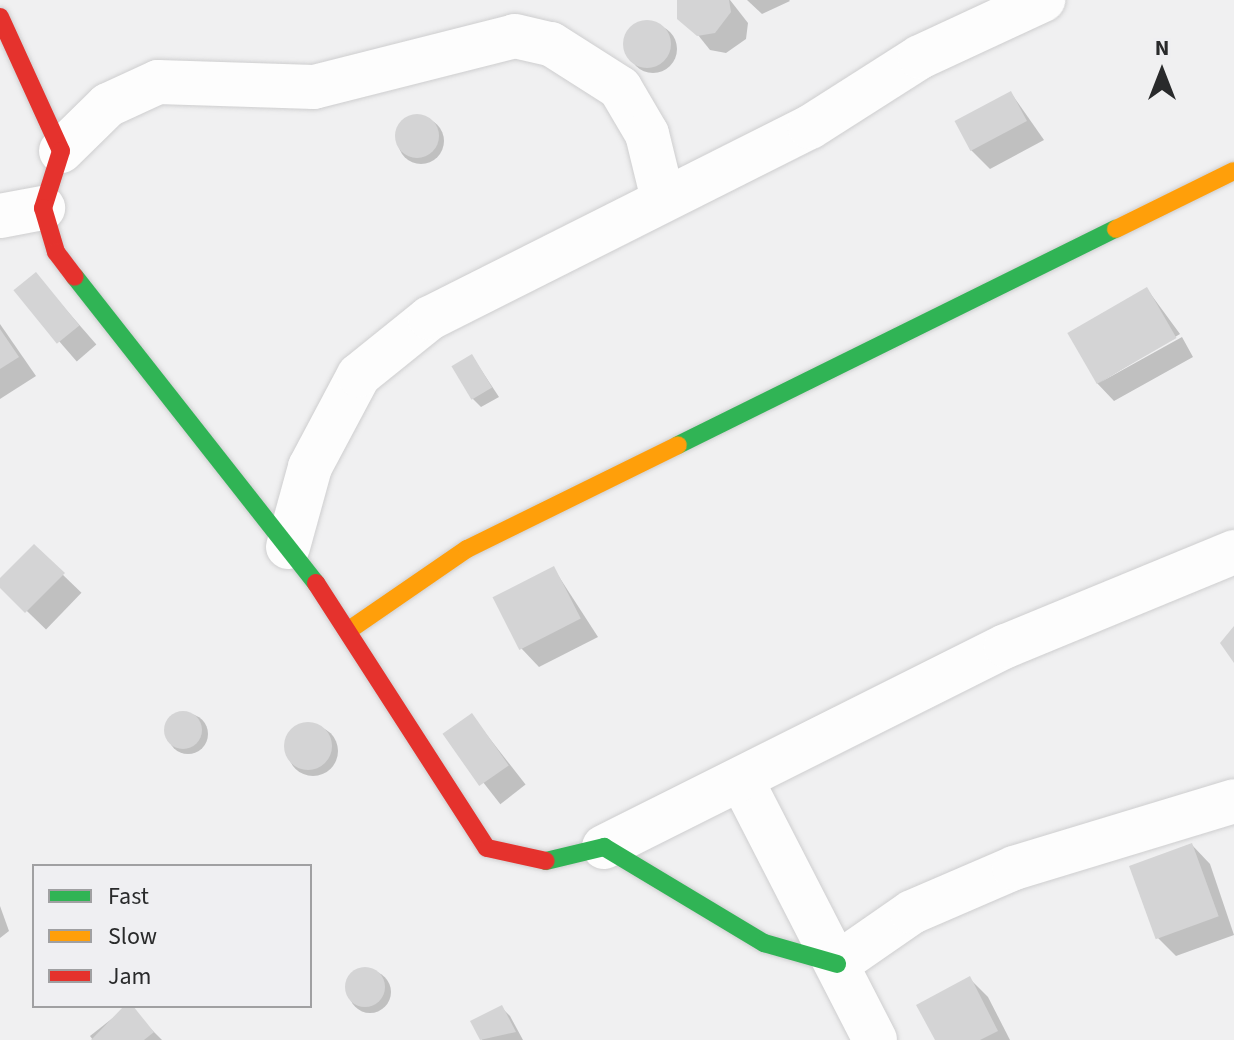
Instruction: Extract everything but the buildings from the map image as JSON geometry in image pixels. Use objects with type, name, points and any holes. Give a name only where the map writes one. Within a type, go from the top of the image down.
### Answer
[{"type":"street","points":[[288,547],[310,467],[359,375],[430,318],[810,127],[920,57],[1043,0]]},
{"type":"street","points":[[0,17],[61,151]]},
{"type":"street","points":[[663,199],[647,134],[620,88],[551,44],[515,36],[314,87],[158,82],[108,105],[61,151],[43,208],[56,252],[352,628],[487,848],[539,863],[604,847],[1006,646],[1234,552]]},
{"type":"street","points":[[352,628],[467,549],[1234,171]]},
{"type":"street","points":[[0,216],[43,208]]},
{"type":"street","points":[[741,779],[875,1040]]},
{"type":"street","points":[[837,964],[912,912],[1014,868],[1234,801]]},
{"type":"street","points":[[604,847],[764,943],[837,964]]},
{"type":"traffic: fast","points":[[678,445],[1116,229]]},
{"type":"traffic: fast","points":[[75,277],[316,583]]},
{"type":"traffic: fast","points":[[546,861],[604,847],[764,943],[837,964]]},
{"type":"traffic: slow","points":[[1116,229],[1234,171]]},
{"type":"traffic: slow","points":[[352,628],[467,549],[678,445]]},
{"type":"traffic: jam","points":[[0,17],[61,151],[43,208],[56,252],[75,277]]},
{"type":"traffic: jam","points":[[316,583],[487,848],[546,861]]}]
